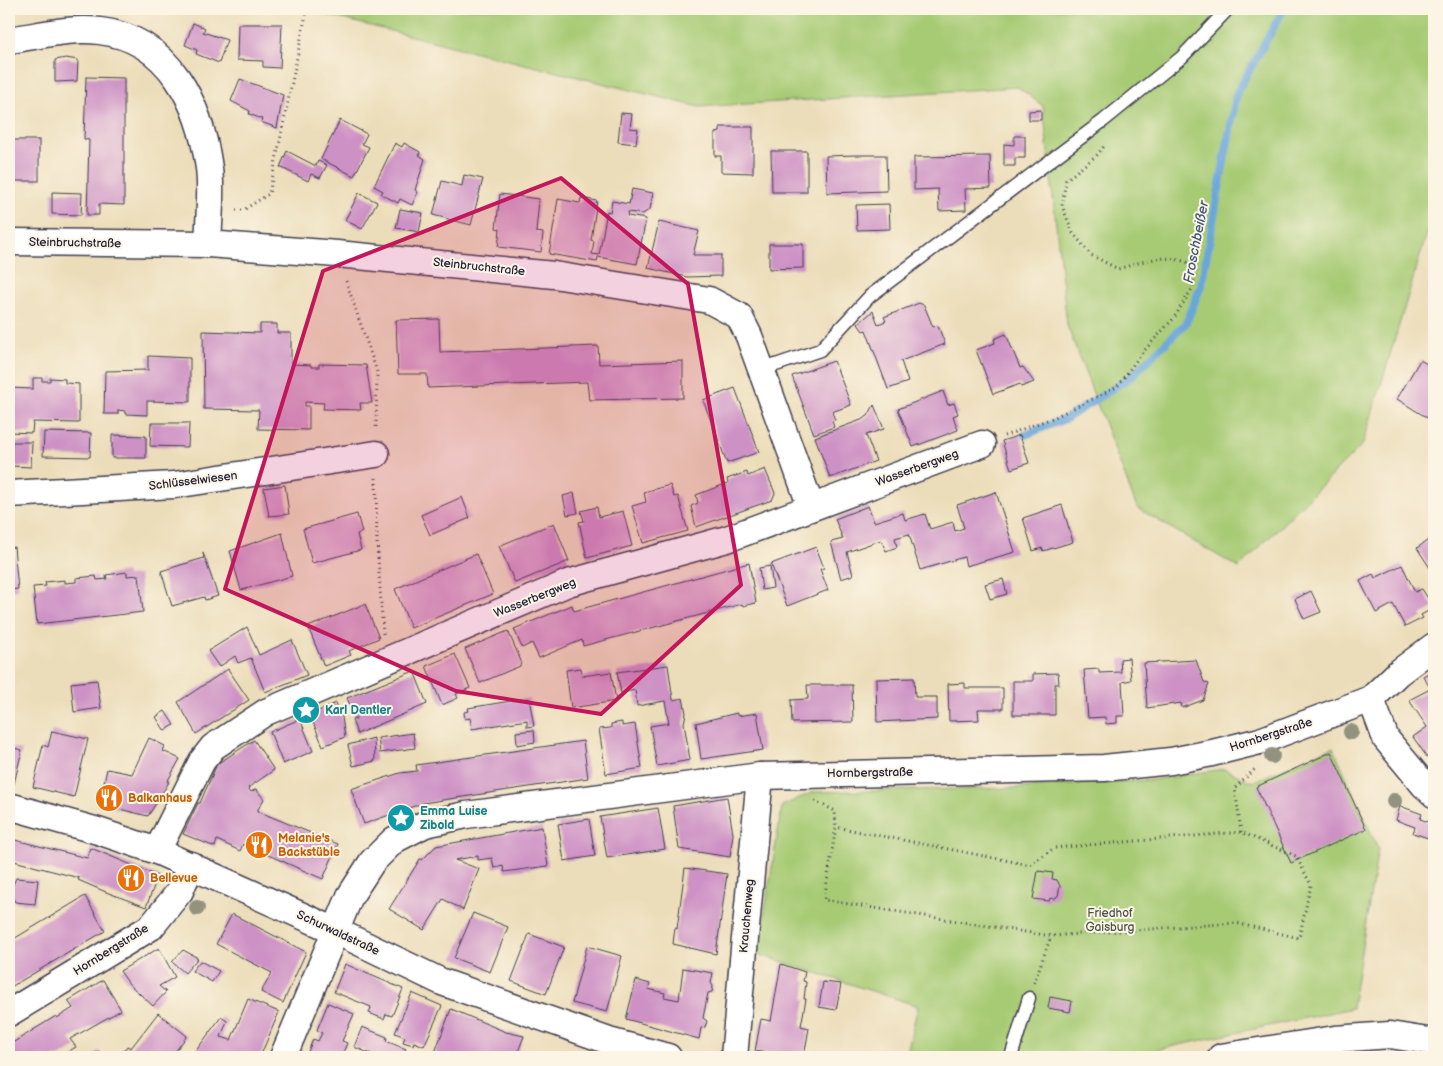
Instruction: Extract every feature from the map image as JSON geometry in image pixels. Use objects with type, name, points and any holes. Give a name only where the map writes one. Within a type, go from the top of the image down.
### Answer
[{"type":"street","points":[[9,40],[72,30],[99,30],[127,36],[148,46],[182,82],[196,115],[209,168],[208,244]]},
{"type":"street","name":"Steinbruchstraße","points":[[9,242],[208,244],[337,254],[554,275],[708,300],[739,316],[749,336],[811,507]]},
{"type":"street","name":"Wasserbergweg","points":[[157,851],[202,761],[213,747],[266,712],[568,583],[727,539],[982,444]]},
{"type":"street","name":"Schlüsselwiesen","points":[[9,494],[174,485],[376,454]]},
{"type":"street","name":"Hornbergstraße","points":[[283,1057],[350,896],[372,862],[394,840],[425,824],[466,815],[760,776],[1104,768],[1212,754],[1260,741],[1371,699],[1398,673],[1434,646]]},
{"type":"street","points":[[1371,699],[1386,739],[1414,774],[1434,794]]},
{"type":"street","name":"Krauchenweg","points":[[734,1057],[760,776]]},
{"type":"street","name":"Schurwaldstraße","points":[[9,806],[98,830],[157,851],[336,931],[442,982],[609,1041],[668,1057]]},
{"type":"street","name":"Hornbergstraße","points":[[9,1013],[151,927],[180,891],[191,865]]},
{"type":"street","points":[[1221,1057],[1335,1038],[1390,1035],[1434,1042]]},
{"type":"lane","points":[[761,370],[820,350],[870,296],[1103,121],[1182,57],[1228,9]]},
{"type":"lane","points":[[1011,1057],[1029,998]]},
{"type":"path","points":[[209,212],[243,210],[269,194],[306,9]]},
{"type":"path","points":[[982,444],[1055,417],[1117,387],[1141,354],[1174,318],[1192,288],[1196,267],[1180,258],[1152,259],[1118,269],[1091,255],[1074,233],[1062,206],[1066,180],[1097,155],[1112,137],[1103,121]]},
{"type":"path","points":[[337,254],[377,372],[377,541],[384,639],[392,658]]},
{"type":"path","points":[[1241,832],[1236,788],[1264,761],[1260,741]]},
{"type":"path","points":[[810,799],[835,811],[836,827],[824,900],[1051,936],[1236,923],[1299,938],[1311,885],[1296,856],[1241,832],[1054,848],[1030,865],[836,827]]},
{"type":"path","points":[[1029,998],[1051,936]]},
{"type":"highlighted area","points":[[561,178],[688,284],[741,585],[601,714],[456,691],[225,589],[323,271]]},
{"type":"green space","points":[[314,9],[1434,9],[1434,210],[1363,444],[1239,568],[1137,508],[1067,325],[1043,106],[1018,87],[699,107],[318,13]]},
{"type":"green space","name":"Friedhof Gaisburg","points":[[1333,747],[1378,849],[1352,1008],[1123,1057],[906,1057],[918,1006],[758,954],[782,806],[813,792],[1018,788],[1151,780],[1224,769],[1252,782]]},
{"type":"building","points":[[193,23],[205,28],[203,32],[227,40],[219,63],[196,54],[197,50],[185,45]]},
{"type":"building","points":[[238,24],[282,24],[280,68],[263,67],[263,61],[237,60]]},
{"type":"building","points":[[66,58],[78,60],[77,81],[55,82],[55,60]]},
{"type":"building","points":[[86,77],[124,78],[124,205],[99,204],[99,215],[87,215],[89,140],[84,139]]},
{"type":"building","points":[[240,79],[283,95],[277,128],[261,122],[262,119],[249,114],[250,111],[231,101]]},
{"type":"building","points":[[1041,110],[1041,120],[1029,120],[1029,111]]},
{"type":"building","points":[[621,113],[632,114],[630,128],[638,129],[636,144],[618,142]]},
{"type":"building","points":[[340,120],[367,134],[362,144],[369,147],[354,176],[321,159]]},
{"type":"building","points":[[720,127],[753,127],[753,173],[721,172],[721,156],[715,156],[715,133],[720,132]]},
{"type":"building","points":[[1014,136],[1025,136],[1025,158],[1015,158],[1015,166],[1004,166],[1004,144],[1014,145]]},
{"type":"building","points":[[9,140],[39,140],[39,181],[9,181]]},
{"type":"building","points":[[395,143],[402,147],[404,143],[420,152],[419,155],[425,159],[415,190],[418,192],[412,205],[400,199],[398,203],[381,194],[383,191],[374,186]]},
{"type":"building","points":[[287,151],[316,166],[318,161],[327,165],[320,178],[311,174],[308,181],[280,167]]},
{"type":"building","points":[[771,151],[807,151],[807,192],[772,192]]},
{"type":"building","points":[[886,155],[887,191],[827,193],[826,156]]},
{"type":"building","points":[[990,156],[991,188],[965,189],[966,210],[939,211],[938,189],[914,190],[914,157]]},
{"type":"building","points":[[464,175],[483,179],[471,225],[433,215],[442,181],[462,186]]},
{"type":"building","points":[[632,189],[653,193],[650,209],[643,214],[628,212],[627,216],[646,219],[637,264],[598,257],[597,262],[549,254],[558,199],[580,203],[581,198],[597,201],[591,240],[594,241],[592,254],[599,255],[607,211],[610,212],[612,201],[629,204]]},
{"type":"building","points":[[52,192],[82,193],[81,215],[52,214]]},
{"type":"building","points":[[359,193],[377,202],[362,229],[345,220]]},
{"type":"building","points":[[500,194],[539,199],[536,232],[543,233],[541,252],[498,247],[500,229],[496,228]]},
{"type":"building","points":[[889,204],[890,229],[857,230],[856,205]]},
{"type":"building","points":[[400,209],[423,213],[419,232],[396,228]]},
{"type":"building","points":[[659,222],[699,231],[693,255],[721,255],[721,276],[687,277],[648,268]]},
{"type":"building","points":[[769,244],[803,244],[803,268],[769,269]]},
{"type":"building","points":[[919,303],[924,305],[933,327],[938,326],[945,344],[901,361],[908,382],[888,389],[866,330],[863,331],[858,324],[873,311],[878,324],[886,321],[884,317]]},
{"type":"building","points":[[439,319],[440,352],[598,346],[599,364],[683,361],[683,398],[589,400],[587,382],[428,388],[427,374],[398,374],[396,320]]},
{"type":"building","points":[[260,324],[277,324],[277,333],[291,333],[291,364],[311,365],[311,367],[319,367],[319,364],[366,365],[372,403],[360,403],[361,410],[323,409],[324,403],[305,402],[305,406],[309,406],[309,430],[258,429],[259,410],[204,409],[203,331],[260,333]]},
{"type":"building","points":[[1006,334],[1020,368],[1023,367],[1034,382],[1021,387],[1020,384],[993,394],[976,350],[995,343],[994,339]]},
{"type":"building","points":[[148,356],[190,358],[190,402],[147,401],[147,415],[125,414],[125,411],[118,410],[118,414],[104,414],[105,371],[148,370]]},
{"type":"building","points":[[1420,360],[1434,368],[1434,422],[1397,399]]},
{"type":"building","points":[[834,361],[851,405],[832,412],[835,420],[832,421],[834,427],[814,434],[792,376]]},
{"type":"building","points":[[33,378],[42,378],[42,381],[50,381],[50,378],[65,379],[65,383],[79,384],[79,423],[33,422],[32,433],[9,432],[9,388],[33,389]]},
{"type":"building","points":[[735,388],[759,452],[727,463],[703,400]]},
{"type":"building","points":[[943,391],[948,405],[954,403],[958,414],[953,416],[958,430],[913,447],[898,409]]},
{"type":"building","points":[[874,405],[884,429],[866,435],[876,461],[830,478],[815,437],[861,420],[868,416]]},
{"type":"building","points":[[151,423],[189,423],[188,447],[150,446]]},
{"type":"building","points":[[44,432],[91,433],[90,457],[43,456]]},
{"type":"building","points":[[112,435],[146,436],[146,458],[112,458]]},
{"type":"building","points":[[1020,435],[1029,463],[1011,469],[1002,441]]},
{"type":"building","points":[[12,442],[32,442],[31,467],[11,466]]},
{"type":"building","points":[[765,469],[775,493],[772,500],[696,527],[691,506],[698,503],[696,495],[728,483],[727,479],[747,472],[748,476]]},
{"type":"building","points":[[285,485],[289,514],[269,516],[264,488]]},
{"type":"building","points":[[670,485],[674,497],[678,496],[688,531],[643,543],[632,506],[646,502],[644,492]]},
{"type":"building","points":[[996,492],[1015,552],[966,566],[964,557],[920,570],[909,534],[895,538],[897,547],[886,551],[881,540],[847,552],[853,575],[841,579],[831,542],[843,539],[835,519],[868,506],[874,522],[903,513],[905,520],[925,514],[930,529],[953,522],[955,531],[964,528],[957,505]]},
{"type":"building","points":[[574,493],[578,513],[567,515],[563,496]]},
{"type":"building","points":[[462,497],[470,518],[430,535],[421,515]]},
{"type":"building","points":[[1062,505],[1073,542],[1043,551],[1042,548],[1033,551],[1023,518]]},
{"type":"building","points":[[597,507],[599,517],[623,511],[632,546],[587,558],[579,522],[584,521],[581,511]]},
{"type":"building","points":[[357,514],[362,532],[357,534],[361,550],[312,563],[303,529]]},
{"type":"building","points":[[554,523],[569,561],[515,583],[499,546]]},
{"type":"building","points":[[282,533],[292,576],[241,590],[230,551]]},
{"type":"building","points":[[1434,536],[1434,574],[1417,548]]},
{"type":"building","points":[[14,547],[18,589],[9,590],[9,548]]},
{"type":"building","points":[[816,547],[824,568],[820,569],[828,590],[787,606],[771,564]]},
{"type":"building","points":[[203,553],[218,596],[205,600],[204,597],[172,606],[161,571],[204,558]]},
{"type":"building","points":[[476,554],[493,594],[411,628],[395,589]]},
{"type":"building","points":[[749,563],[756,603],[743,606],[742,604],[583,646],[582,640],[539,658],[532,643],[522,648],[514,629],[572,605],[574,611]]},
{"type":"building","points":[[1402,565],[1415,592],[1422,589],[1434,608],[1421,615],[1423,618],[1405,627],[1393,604],[1376,613],[1360,581],[1373,574],[1375,578]]},
{"type":"building","points":[[770,566],[773,588],[762,590],[759,568]]},
{"type":"building","points":[[127,572],[127,576],[139,575],[143,612],[37,624],[33,587],[46,586],[45,582],[65,580],[65,583],[76,582],[76,578],[96,576],[97,580],[107,579],[106,575]]},
{"type":"building","points":[[1003,579],[1007,594],[990,599],[985,584]]},
{"type":"building","points":[[1311,591],[1321,612],[1304,619],[1295,599]]},
{"type":"building","points":[[365,604],[379,638],[349,651],[351,655],[324,666],[308,627]]},
{"type":"building","points":[[247,627],[259,655],[292,640],[307,675],[265,692],[251,658],[238,663],[235,656],[219,667],[208,651]]},
{"type":"building","points":[[508,631],[521,661],[520,666],[480,683],[465,649]]},
{"type":"building","points":[[455,654],[470,688],[456,694],[458,698],[442,705],[426,666]]},
{"type":"building","points":[[1129,658],[1131,680],[1122,682],[1124,716],[1117,716],[1117,723],[1106,724],[1105,717],[1088,718],[1084,670],[1099,669],[1099,673],[1121,672],[1120,659]]},
{"type":"building","points":[[1196,660],[1204,682],[1209,684],[1203,700],[1182,708],[1181,703],[1147,708],[1144,663]]},
{"type":"building","points":[[668,665],[673,700],[683,698],[686,713],[684,723],[690,760],[657,766],[650,726],[669,723],[665,701],[637,706],[635,690],[621,693],[617,672]]},
{"type":"building","points":[[581,668],[582,676],[611,672],[616,701],[571,708],[566,670]]},
{"type":"building","points":[[228,669],[249,700],[196,734],[178,702]]},
{"type":"building","points":[[1434,670],[1434,683],[1429,686],[1423,676]]},
{"type":"building","points":[[414,671],[427,704],[357,734],[352,720],[356,719],[347,698]]},
{"type":"building","points":[[1058,673],[1059,684],[1055,684],[1055,715],[1013,715],[1013,681],[1033,681],[1033,674]]},
{"type":"building","points":[[914,678],[915,697],[937,697],[937,719],[877,722],[876,679]]},
{"type":"building","points":[[97,680],[101,708],[74,712],[71,683]]},
{"type":"building","points":[[965,683],[965,688],[1003,688],[1003,709],[978,709],[979,720],[949,721],[948,684]]},
{"type":"building","points":[[807,685],[852,685],[853,722],[792,723],[791,700],[808,699]]},
{"type":"building","points":[[1434,687],[1434,750],[1427,757],[1413,737],[1427,727],[1409,700]]},
{"type":"building","points":[[529,698],[534,726],[527,727],[527,720],[472,729],[470,718],[465,719],[464,712],[469,711],[468,708]]},
{"type":"building","points":[[336,703],[342,717],[345,737],[323,746],[310,715]]},
{"type":"building","points":[[165,711],[174,725],[165,731],[156,717]]},
{"type":"building","points":[[737,713],[737,716],[757,713],[763,750],[701,759],[696,723]]},
{"type":"building","points":[[300,719],[313,751],[283,764],[270,732]]},
{"type":"building","points":[[622,722],[622,726],[635,724],[642,768],[606,774],[599,729],[611,728],[611,724]]},
{"type":"building","points":[[534,730],[535,742],[517,745],[516,732]]},
{"type":"building","points":[[52,731],[88,739],[74,797],[33,787],[43,745],[48,747]]},
{"type":"building","points":[[413,733],[415,748],[380,753],[378,738]]},
{"type":"building","points":[[149,738],[165,746],[163,751],[180,759],[167,782],[169,782],[148,816],[99,804],[107,769],[132,774]]},
{"type":"building","points":[[374,738],[375,761],[353,766],[348,745]]},
{"type":"building","points":[[254,740],[274,770],[248,788],[251,792],[256,789],[264,799],[257,811],[338,844],[323,879],[243,844],[240,851],[217,840],[215,847],[183,834],[198,803],[200,803],[217,764]]},
{"type":"building","points":[[583,741],[588,778],[423,803],[364,824],[351,789],[400,773],[417,771],[416,765]]},
{"type":"building","points":[[9,747],[22,750],[14,784],[9,783]]},
{"type":"building","points":[[1331,752],[1366,829],[1291,863],[1256,787]]},
{"type":"building","points":[[727,797],[733,834],[730,857],[679,849],[673,806]]},
{"type":"building","points":[[1400,806],[1422,814],[1420,819],[1434,824],[1434,840],[1413,833],[1415,827],[1396,820]]},
{"type":"building","points":[[658,808],[665,849],[607,858],[600,817]]},
{"type":"building","points":[[589,819],[595,856],[564,861],[558,824]]},
{"type":"building","points":[[542,827],[548,866],[504,872],[503,866],[494,868],[492,858],[478,860],[478,856],[455,860],[479,869],[463,910],[443,899],[424,930],[389,909],[420,859],[422,860],[436,846]]},
{"type":"building","points":[[9,832],[11,839],[87,858],[91,848],[158,876],[146,907],[78,880],[79,878],[10,860],[9,864]]},
{"type":"building","points":[[685,868],[727,874],[716,954],[673,944],[675,928],[677,929]]},
{"type":"building","points":[[1038,871],[1053,873],[1052,879],[1057,880],[1060,886],[1058,896],[1054,899],[1050,898],[1049,901],[1033,899]]},
{"type":"building","points":[[16,878],[38,880],[35,904],[15,902],[10,892]]},
{"type":"building","points":[[85,896],[105,931],[9,988],[9,934],[12,940]]},
{"type":"building","points":[[473,913],[508,927],[490,972],[454,958]]},
{"type":"building","points":[[232,914],[306,952],[283,1003],[261,992],[272,973],[216,944]]},
{"type":"building","points":[[529,934],[564,947],[546,994],[511,981]]},
{"type":"building","points":[[587,946],[622,956],[607,1012],[572,1003]]},
{"type":"building","points":[[159,948],[175,977],[159,986],[166,992],[153,1006],[129,984],[120,971]]},
{"type":"building","points":[[183,950],[198,958],[185,973],[172,962]]},
{"type":"building","points":[[200,961],[219,971],[212,982],[192,971]]},
{"type":"building","points":[[345,964],[403,989],[392,1016],[386,1014],[384,1019],[369,1013],[371,1007],[334,992]]},
{"type":"building","points":[[781,964],[805,972],[803,981],[806,982],[804,999],[806,999],[801,1026],[809,1028],[804,1057],[789,1057],[755,1051],[761,1019],[771,1021]]},
{"type":"building","points":[[683,968],[713,973],[712,992],[708,993],[703,1018],[707,1021],[705,1027],[701,1028],[699,1039],[626,1019],[636,980],[650,984],[648,989],[665,993],[664,997],[679,1000]]},
{"type":"building","points":[[103,980],[121,1010],[70,1039],[76,1047],[59,1057],[9,1057],[9,1045],[56,1016],[57,1018],[73,1008],[68,1001]]},
{"type":"building","points":[[823,982],[841,984],[836,1010],[819,1007]]},
{"type":"building","points":[[412,993],[442,1006],[424,1046],[414,1042],[413,1045],[403,1042],[405,1037],[395,1033]]},
{"type":"building","points":[[1050,997],[1072,1001],[1070,1012],[1048,1008]]},
{"type":"building","points":[[248,999],[279,1012],[260,1057],[208,1057],[195,1052],[221,1017],[227,1021],[221,1037],[231,1040]]},
{"type":"building","points":[[328,1003],[354,1014],[342,1041],[347,1043],[341,1057],[306,1057],[313,1039],[318,1041],[322,1033],[317,1030]]},
{"type":"building","points":[[451,1009],[506,1032],[524,1036],[516,1057],[481,1057],[472,1054],[471,1057],[440,1057],[434,1055]]},
{"type":"building","points":[[158,1013],[187,1036],[171,1057],[118,1057],[127,1046],[131,1048]]},
{"type":"building","points":[[362,1027],[387,1037],[386,1041],[406,1049],[402,1057],[379,1057],[354,1047]]},
{"type":"building","points":[[98,1051],[106,1057],[92,1057]]},
{"type":"waterway","name":"Froschbeißer","points":[[1025,435],[1067,418],[1131,377],[1186,323],[1201,286],[1237,92],[1284,9]]},
{"type":"place","name":"Karl Dentler","points":[[306,710]]},
{"type":"place","name":"Balkanhaus","points":[[109,798]]},
{"type":"place","name":"Emma Luise Zibold","points":[[401,818]]},
{"type":"place","name":"Melanie's Backstüble","points":[[259,845]]},
{"type":"place","name":"Bellevue","points":[[131,878]]}]
